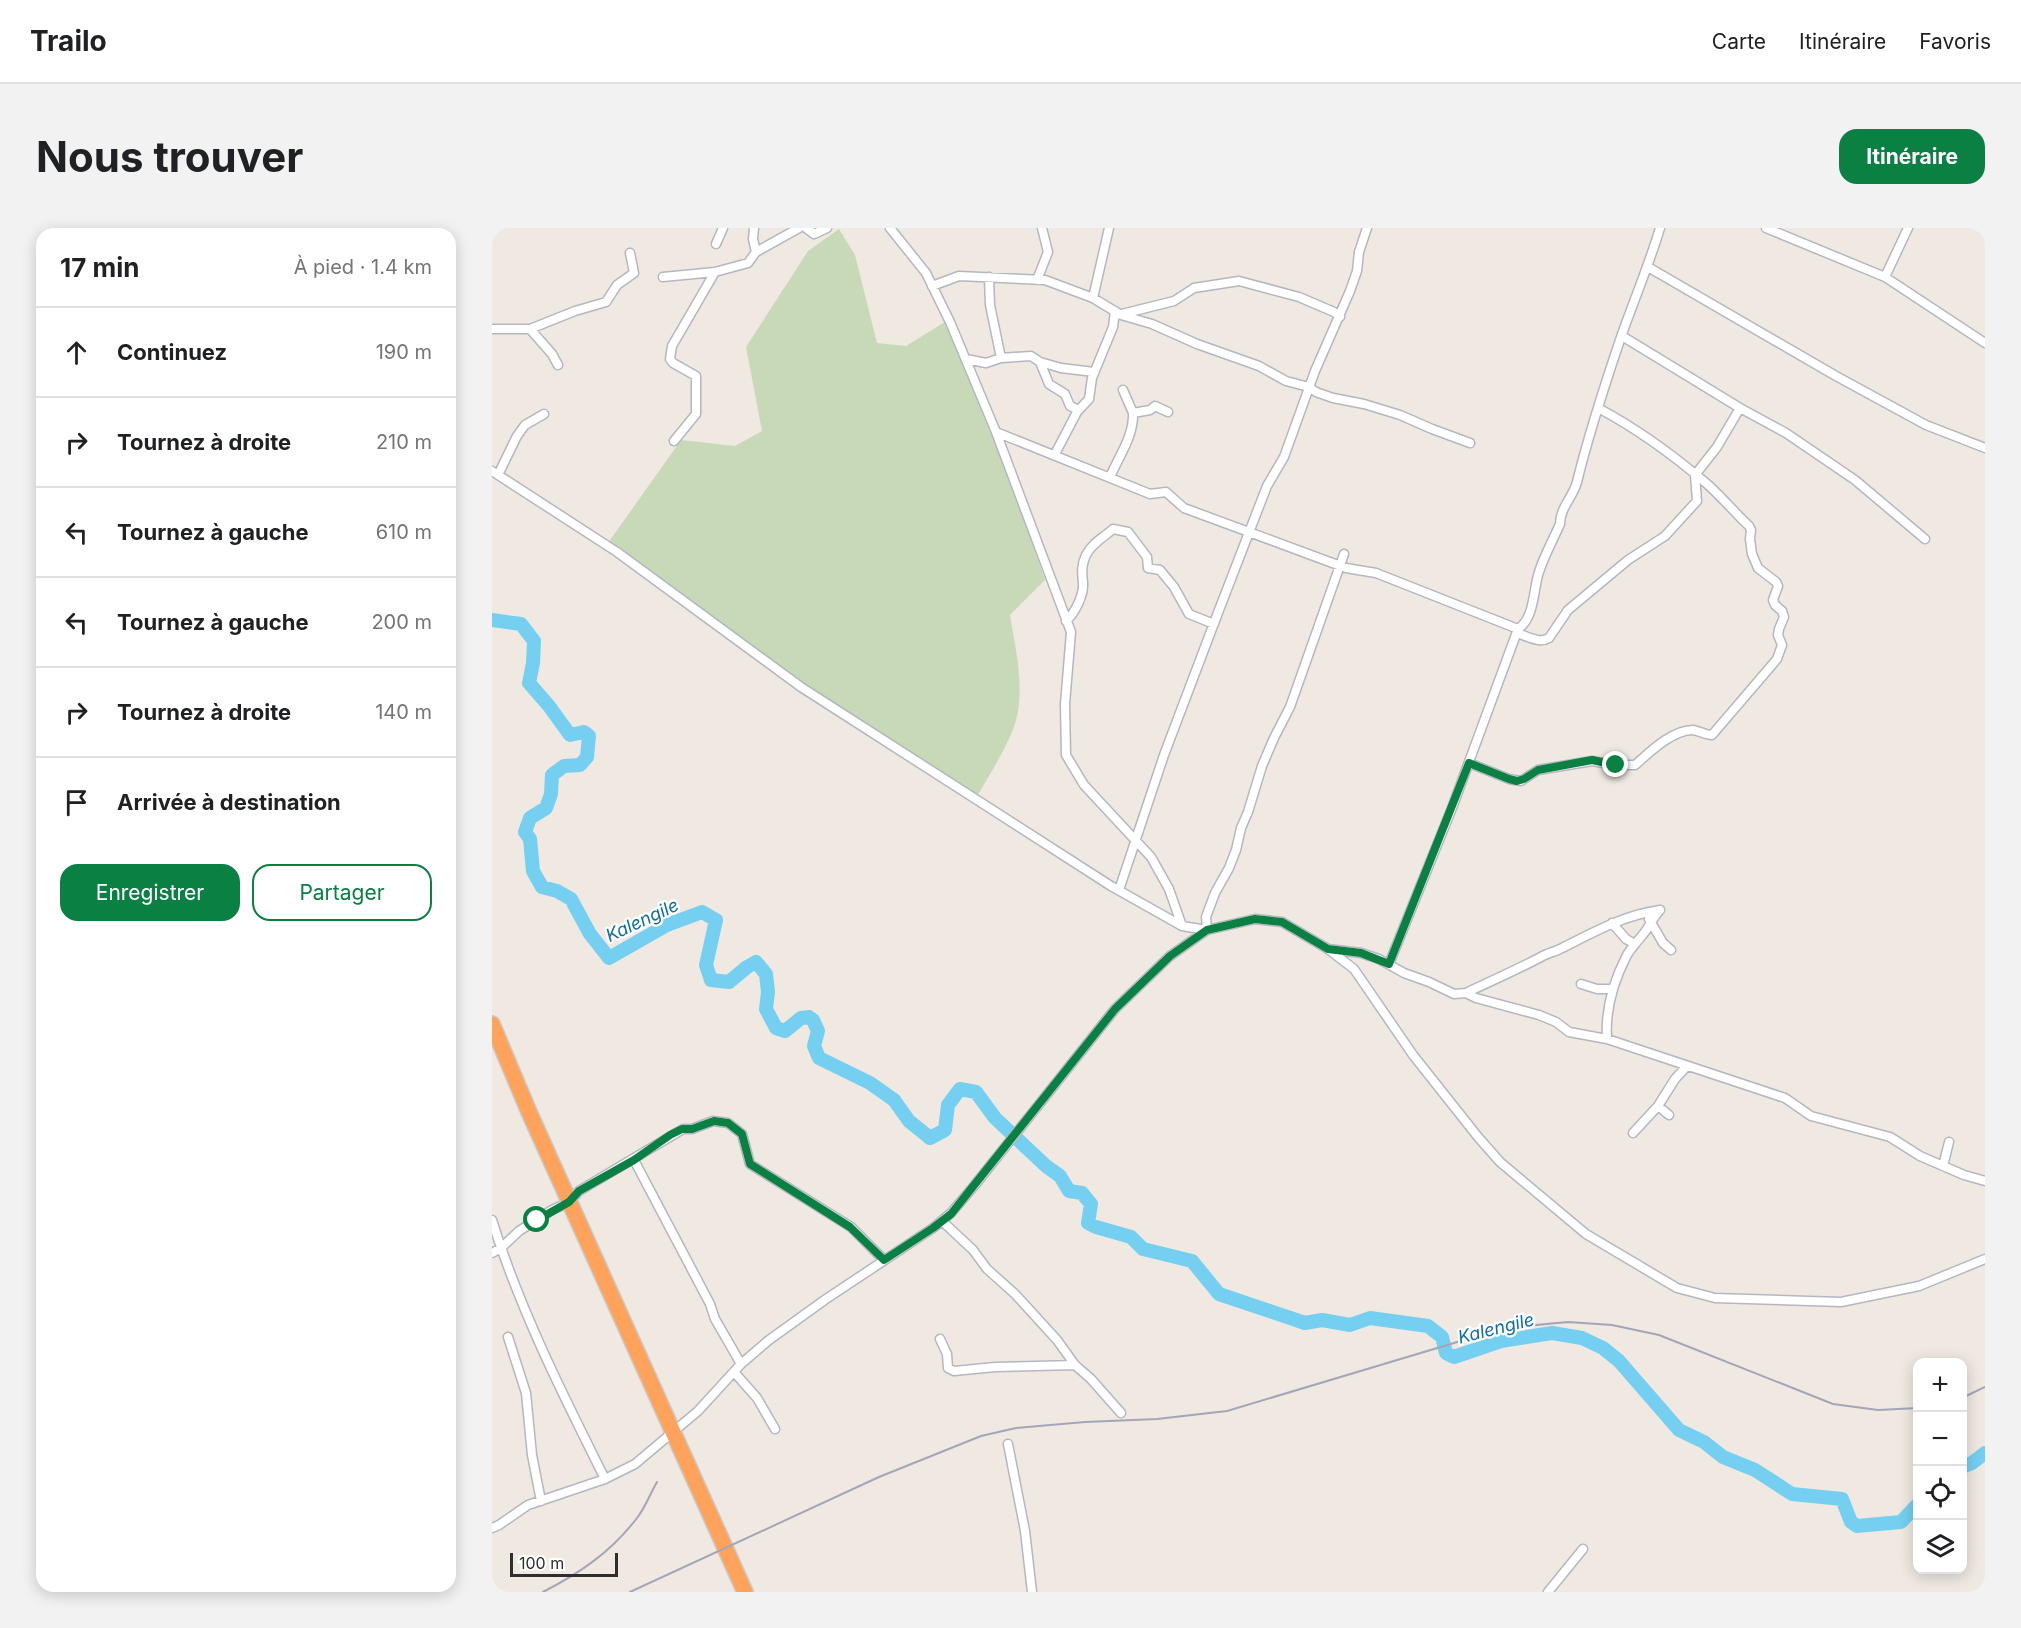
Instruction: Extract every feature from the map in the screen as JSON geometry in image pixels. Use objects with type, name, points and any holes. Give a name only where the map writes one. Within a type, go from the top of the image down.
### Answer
[{"type":"highway","points":[[492,1024],[569,1202],[745,1592]]},
{"type":"street","points":[[716,244],[723,228]]},
{"type":"street","points":[[754,228],[753,239],[756,252]]},
{"type":"street","points":[[806,228],[814,234],[827,228]]},
{"type":"street","points":[[890,228],[926,273],[966,359],[996,432],[1071,633],[1065,704],[1066,755],[1084,785],[1151,857],[1169,889],[1182,926]]},
{"type":"street","points":[[1037,280],[1048,252],[1042,228]]},
{"type":"street","points":[[1093,298],[1108,228]]},
{"type":"street","points":[[1119,890],[1164,755],[1249,532],[1267,486],[1284,457],[1309,387],[1350,291],[1367,228]]},
{"type":"street","points":[[1389,964],[1469,763],[1518,631],[1528,617],[1539,572],[1560,524],[1560,517],[1577,481],[1578,471],[1598,408],[1660,228]]},
{"type":"street","points":[[1766,228],[1885,276],[1985,343]]},
{"type":"street","points":[[1885,276],[1908,228]]},
{"type":"street","points":[[663,277],[715,272],[748,263],[756,252],[796,229]]},
{"type":"street","points":[[492,329],[530,329],[575,311],[606,302],[617,285],[634,273],[630,253]]},
{"type":"street","points":[[1648,267],[1836,376],[1926,425],[1985,448]]},
{"type":"street","points":[[674,441],[696,414],[696,376],[673,363],[669,353],[715,272]]},
{"type":"street","points":[[932,286],[959,276],[1045,280],[1093,298],[1118,313],[1152,324],[1197,345],[1259,366],[1286,381],[1309,387],[1333,398],[1364,404],[1400,415],[1470,442]]},
{"type":"street","points":[[989,277],[990,305],[1001,358]]},
{"type":"street","points":[[1118,313],[1174,300],[1194,288],[1239,282],[1299,297],[1334,312],[1340,317]]},
{"type":"street","points":[[1055,454],[1079,410],[1089,399],[1094,372],[1118,313]]},
{"type":"street","points":[[530,329],[552,354],[558,365]]},
{"type":"street","points":[[1622,336],[1740,408],[1786,433],[1855,480],[1925,539]]},
{"type":"street","points":[[966,359],[986,363],[1001,358],[1031,356],[1040,362],[1061,368],[1094,372]]},
{"type":"street","points":[[1040,362],[1049,384],[1065,394],[1070,406],[1079,410]]},
{"type":"street","points":[[1110,477],[1118,457],[1128,443],[1133,412],[1123,390]]},
{"type":"street","points":[[1133,412],[1150,410],[1155,406],[1168,412]]},
{"type":"street","points":[[1469,763],[1517,781],[1538,770],[1592,760],[1616,765],[1635,765],[1653,748],[1683,731],[1695,730],[1712,735],[1773,665],[1782,645],[1778,635],[1784,617],[1773,600],[1778,586],[1758,568],[1752,554],[1749,526],[1705,482],[1622,420],[1598,408]]},
{"type":"street","points":[[996,432],[1150,494],[1166,492],[1184,508],[1340,565],[1376,573],[1537,640],[1545,640],[1549,638],[1568,610],[1628,560],[1665,536],[1697,501],[1695,475],[1717,447],[1740,408]]},
{"type":"street","points":[[544,414],[525,425],[495,473],[617,552],[801,687],[1119,890],[1182,926],[1207,930],[1255,919],[1282,922],[1328,949],[1354,969],[1413,1055],[1500,1162],[1586,1234],[1677,1288],[1715,1298],[1841,1302],[1919,1286],[1983,1262]]},
{"type":"street","points":[[1066,621],[1071,617],[1081,597],[1083,585],[1081,572],[1087,554],[1094,544],[1113,529],[1128,532],[1147,557],[1148,568],[1160,570],[1174,587],[1189,614],[1214,624]]},
{"type":"street","points":[[1207,930],[1206,917],[1215,892],[1236,850],[1262,766],[1290,707],[1344,554]]},
{"type":"street","points":[[1328,949],[1361,953],[1454,994],[1466,993],[1499,979],[1542,955],[1559,950],[1612,922],[1644,912],[1660,910],[1628,954]]},
{"type":"street","points":[[1644,912],[1662,943],[1671,950]]},
{"type":"street","points":[[1607,1039],[1606,1018],[1614,982],[1635,944],[1626,939],[1612,922]]},
{"type":"street","points":[[492,1528],[516,1512],[605,1479],[636,1464],[699,1411],[741,1364],[769,1340],[951,1214],[1115,1009],[1170,956],[1207,930]]},
{"type":"street","points":[[1581,984],[1597,989],[1613,989]]},
{"type":"street","points":[[1466,993],[1476,998],[1539,1015],[1556,1022],[1569,1032],[1607,1039],[1785,1098],[1811,1116],[1890,1137],[1920,1156],[1985,1181]]},
{"type":"street","points":[[1633,1134],[1658,1106],[1675,1079],[1687,1066]]},
{"type":"street","points":[[1658,1106],[1669,1115]]},
{"type":"street","points":[[492,1253],[552,1210],[569,1202],[579,1191],[634,1160],[670,1135],[682,1129],[692,1129],[714,1121],[728,1123],[742,1134],[750,1164],[850,1227],[884,1260]]},
{"type":"street","points":[[1943,1166],[1949,1142]]},
{"type":"street","points":[[634,1160],[710,1304],[715,1319],[741,1364]]},
{"type":"street","points":[[492,1220],[501,1248],[551,1370],[605,1479]]},
{"type":"street","points":[[942,1221],[973,1251],[987,1269],[1016,1294],[1057,1340],[1075,1365],[1091,1379],[1121,1413]]},
{"type":"street","points":[[508,1337],[526,1393],[532,1455],[541,1501]]},
{"type":"street","points":[[940,1339],[947,1354],[948,1368],[954,1371],[995,1367],[1075,1365]]},
{"type":"street","points":[[734,1372],[757,1398],[775,1429]]},
{"type":"street","points":[[1008,1444],[1032,1592]]},
{"type":"street","points":[[1548,1592],[1583,1549]]},
{"type":"green space","points":[[839,229],[855,255],[877,343],[906,346],[945,322],[1007,472],[1045,580],[1010,615],[1019,675],[1018,711],[1007,743],[978,795],[803,684],[608,543],[681,440],[735,446],[762,431],[746,347],[808,251]]},
{"type":"waterway","name":"Kalengile","points":[[492,620],[521,624],[534,641],[529,683],[570,735],[584,732],[589,736],[587,757],[580,765],[564,766],[552,775],[551,794],[546,808],[530,818],[525,832],[530,839],[533,871],[542,887],[557,891],[571,899],[590,934],[609,958],[667,925],[702,912],[716,920],[706,965],[711,980],[729,982],[756,962],[766,974],[768,992],[766,1009],[776,1028],[785,1031],[801,1018],[809,1017],[818,1031],[814,1046],[819,1058],[870,1083],[894,1100],[909,1121],[930,1138],[945,1130],[948,1105],[960,1089],[976,1092],[995,1118],[1046,1166],[1060,1176],[1069,1191],[1082,1193],[1091,1204],[1088,1223],[1131,1237],[1143,1249],[1192,1261],[1219,1294],[1305,1323],[1322,1320],[1350,1325],[1370,1318],[1428,1326],[1442,1337],[1446,1353],[1454,1357],[1501,1341],[1552,1333],[1582,1338],[1603,1348],[1619,1361],[1679,1430],[1704,1442],[1723,1457],[1755,1470],[1792,1494],[1842,1499],[1851,1522],[1857,1526],[1901,1522],[1913,1509]]},
{"type":"waterway","name":"Kalengile","points":[[1964,1466],[1985,1453]]},
{"type":"railway","points":[[630,1592],[879,1477],[981,1436],[1016,1428],[1157,1419],[1227,1411],[1504,1328],[1568,1322],[1612,1325],[1659,1335],[1833,1404],[1878,1410],[1913,1408]]},
{"type":"railway","points":[[1967,1396],[1985,1387]]},
{"type":"railway","points":[[543,1592],[582,1569],[617,1541],[640,1514],[657,1482]]},
{"type":"route","points":[[537,1220],[569,1202],[579,1191],[634,1160],[670,1135],[682,1129],[692,1129],[714,1121],[728,1123],[742,1134],[750,1164],[850,1227],[884,1260],[951,1214],[1115,1009],[1170,956],[1207,930],[1255,919],[1282,922],[1328,949],[1361,953],[1389,964],[1469,763],[1517,781],[1521,781],[1538,770],[1548,770],[1592,760],[1616,765]]}]
